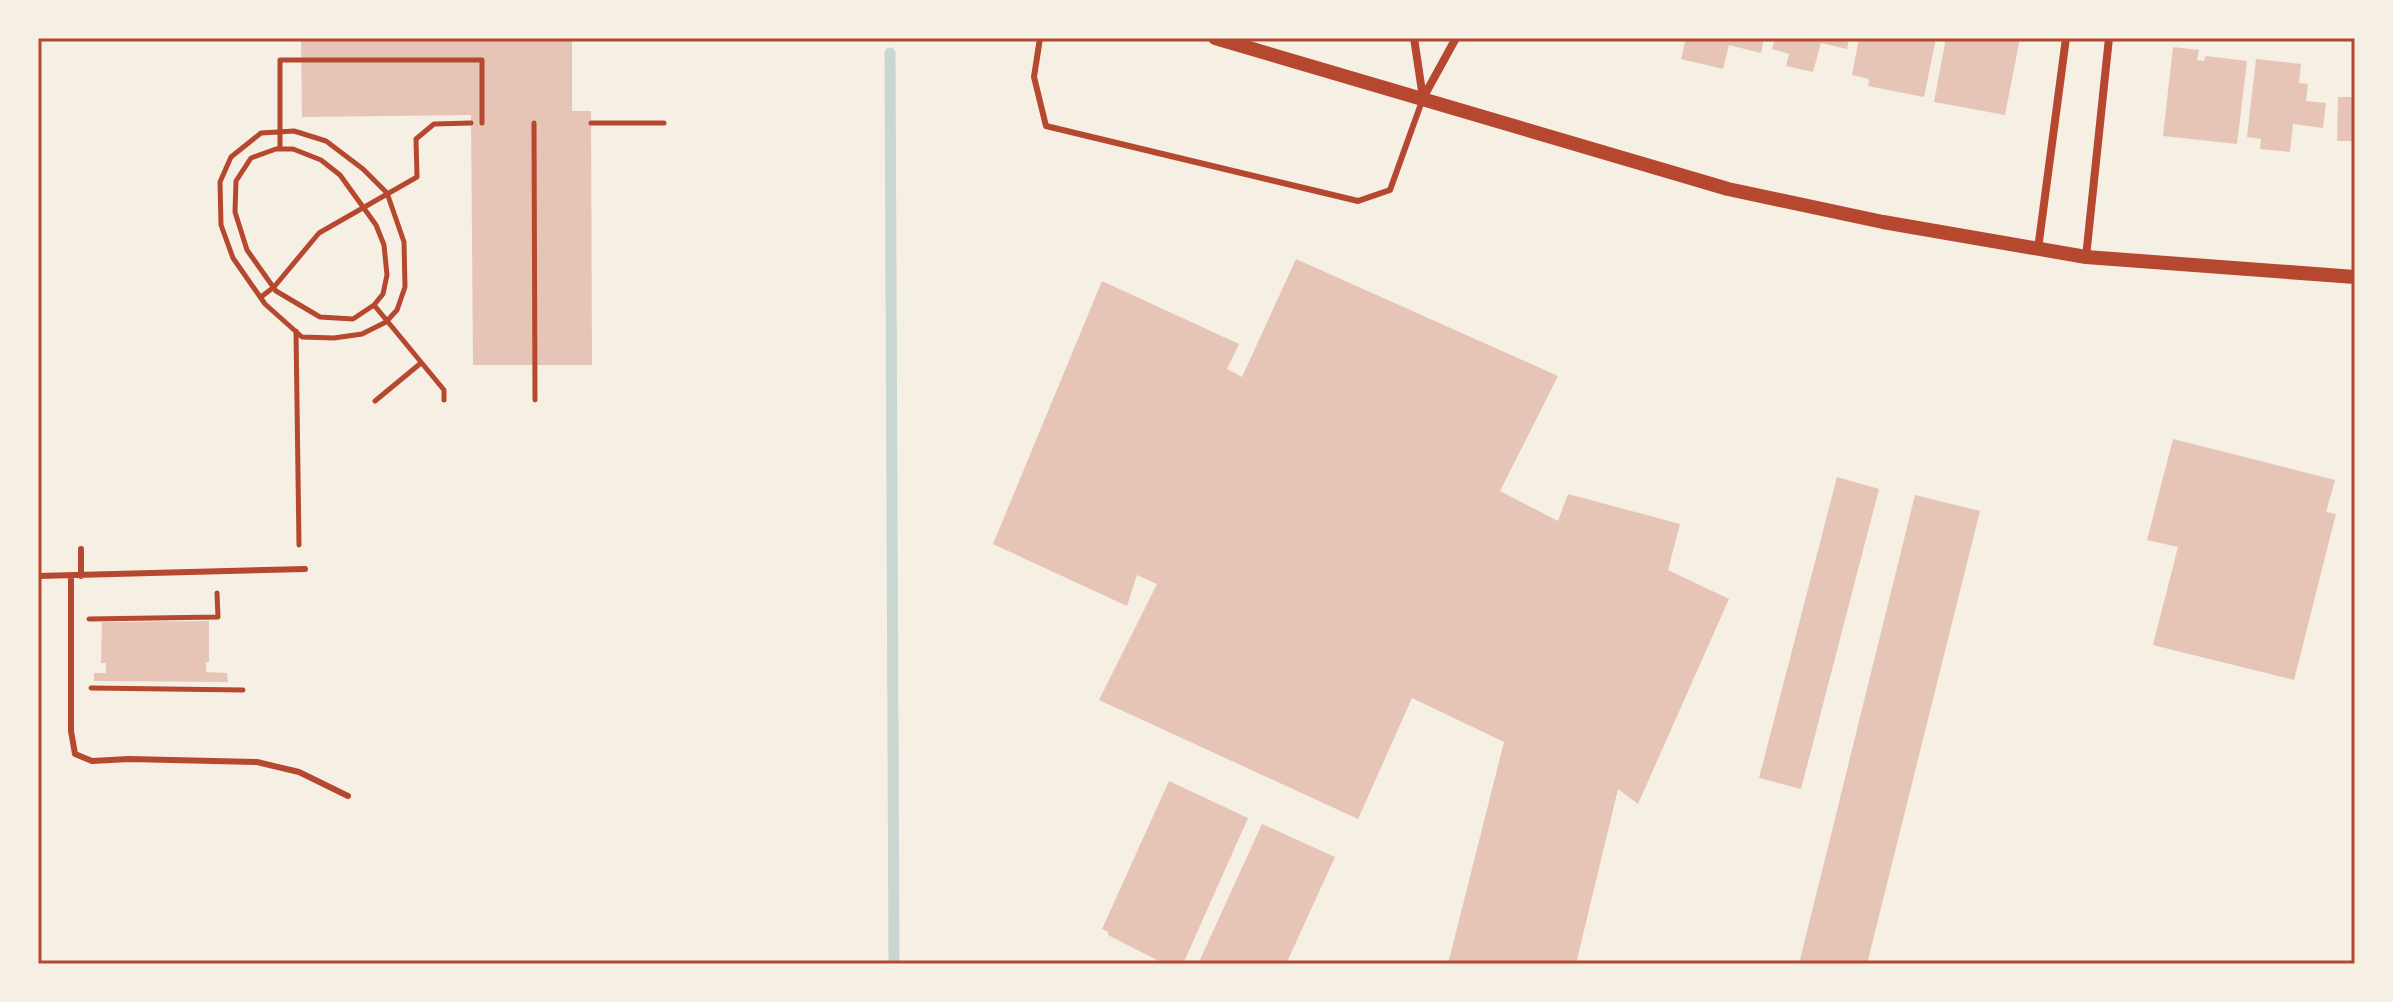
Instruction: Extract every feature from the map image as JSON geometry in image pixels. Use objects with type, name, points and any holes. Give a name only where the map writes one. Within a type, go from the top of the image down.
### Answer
[{"type":"street","points":[[1215,38],[1728,189],[1883,222],[2086,257],[2355,277]]},
{"type":"street","points":[[1414,38],[1423,98]]},
{"type":"street","points":[[1423,98],[1456,38]]},
{"type":"street","points":[[2038,249],[2066,38]]},
{"type":"street","points":[[2086,257],[2109,38]]},
{"type":"lane","points":[[1040,38],[1034,77],[1046,126],[1358,201],[1390,190],[1423,98]]},
{"type":"lane","points":[[81,549],[81,576]]},
{"type":"lane","points":[[38,576],[305,569]]},
{"type":"lane","points":[[71,576],[71,731],[75,754],[92,761],[257,762],[299,772],[348,796]]},
{"type":"path","points":[[280,149],[280,60],[482,60],[482,123]]},
{"type":"path","points":[[260,297],[274,287],[319,233],[417,177],[416,139],[434,124],[471,123]]},
{"type":"path","points":[[534,123],[535,400]]},
{"type":"path","points":[[591,123],[664,123]]},
{"type":"path","points":[[294,131],[326,141],[363,169],[387,193],[404,242],[405,287],[397,310],[386,322],[362,334],[334,338],[302,337],[260,297],[233,258],[221,225],[220,182],[231,157],[261,133],[279,132],[294,131]]},
{"type":"path","points":[[280,149],[293,149],[321,160],[340,175],[376,225],[384,245],[387,275],[383,294],[374,305],[353,319],[320,317],[276,291],[247,250],[235,212],[236,181],[251,158],[280,149]]},
{"type":"path","points":[[374,305],[444,390],[444,400]]},
{"type":"path","points":[[296,331],[299,545]]},
{"type":"path","points":[[375,401],[421,363]]},
{"type":"path","points":[[92,619],[218,617],[217,593]]},
{"type":"path","points":[[89,606],[92,633]]},
{"type":"path","points":[[91,675],[91,689],[243,690]]},
{"type":"building","points":[[301,38],[572,38],[572,111],[591,111],[592,365],[473,365],[471,115],[302,117]]},
{"type":"building","points":[[1686,38],[1764,38],[1761,53],[1729,45],[1723,69],[1681,59]]},
{"type":"building","points":[[1775,38],[1849,38],[1847,49],[1821,43],[1813,72],[1786,66],[1789,54],[1772,49]]},
{"type":"building","points":[[1859,38],[1936,38],[1924,97],[1868,86],[1869,79],[1852,75]]},
{"type":"building","points":[[1946,38],[2020,38],[2005,115],[1934,102]]},
{"type":"building","points":[[2173,47],[2199,50],[2197,60],[2204,61],[2206,56],[2247,61],[2237,144],[2163,136]]},
{"type":"building","points":[[2256,59],[2301,64],[2299,83],[2308,84],[2306,101],[2326,103],[2323,128],[2293,124],[2290,152],[2260,149],[2261,139],[2247,137]]},
{"type":"building","points":[[2338,97],[2355,97],[2355,141],[2337,141]]},
{"type":"building","points":[[1296,259],[1558,376],[1500,491],[1558,521],[1568,494],[1680,524],[1668,570],[1729,599],[1638,804],[1618,789],[1576,964],[1448,964],[1504,742],[1412,698],[1358,819],[1099,700],[1157,584],[1137,575],[1127,606],[993,544],[1102,281],[1239,344],[1227,369],[1242,377]]},
{"type":"building","points":[[2173,439],[2335,480],[2326,512],[2336,514],[2294,680],[2153,645],[2178,547],[2147,540]]},
{"type":"building","points":[[1837,477],[1879,489],[1801,789],[1759,778]]},
{"type":"building","points":[[1915,495],[1980,511],[1867,964],[1799,964]]},
{"type":"building","points":[[209,621],[209,662],[206,662],[206,672],[227,673],[228,682],[94,681],[94,673],[106,673],[106,663],[101,663],[102,622]]},
{"type":"building","points":[[1169,781],[1248,818],[1183,964],[1165,964],[1102,929]]},
{"type":"building","points":[[1262,824],[1335,857],[1286,964],[1198,964]]},
{"type":"waterway","points":[[890,53],[894,964]]}]
